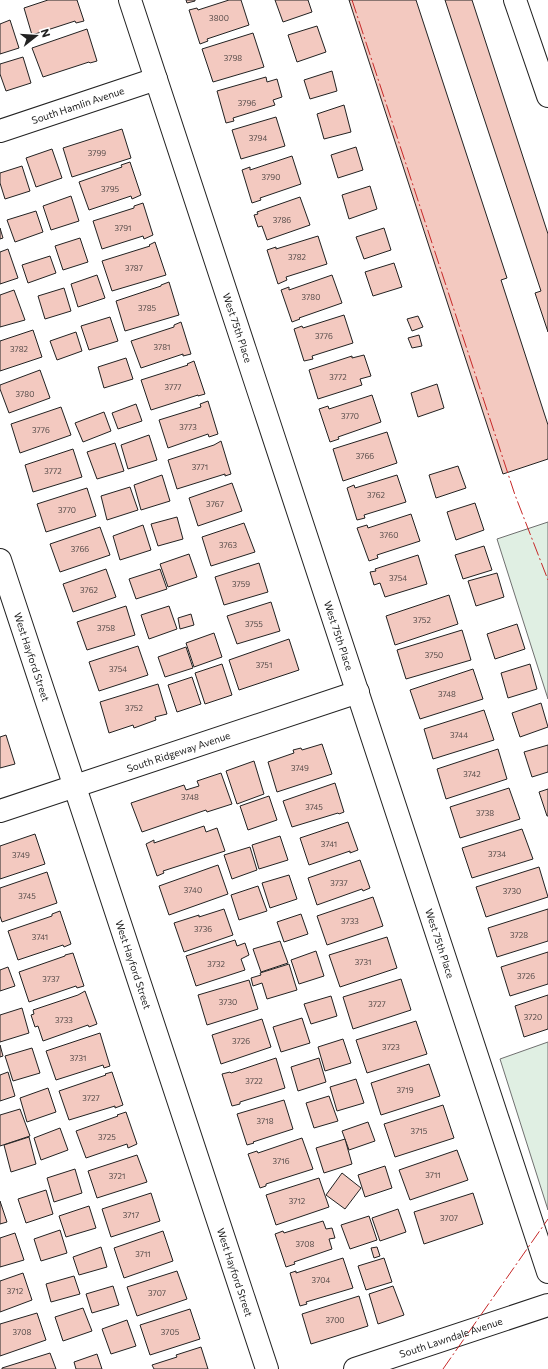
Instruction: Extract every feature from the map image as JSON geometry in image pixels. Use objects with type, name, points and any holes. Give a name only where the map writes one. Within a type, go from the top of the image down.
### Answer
[{"type":"street","name":"West 75th Place","points":[[130,0],[548,1272]]},
{"type":"street","points":[[515,0],[548,96]]},
{"type":"street","name":"South Hamlin Avenue","points":[[0,131],[156,79]]},
{"type":"street","name":"West Hayford Street","points":[[0,560],[267,1369]]},
{"type":"street","name":"South Ridgeway Avenue","points":[[0,811],[358,692]]},
{"type":"street","name":"South Lawndale Avenue","points":[[355,1369],[548,1305]]},
{"type":"green space","points":[[548,522],[548,699],[497,539]]},
{"type":"green space","points":[[548,1042],[548,1210],[500,1059]]},
{"type":"building","points":[[48,0],[77,0],[84,21],[76,23],[75,21],[32,35],[24,8]]},
{"type":"building","points":[[186,0],[195,0],[195,1],[187,3]]},
{"type":"building","points":[[229,0],[241,0],[249,25],[207,39],[208,41],[200,44],[189,10],[197,8],[198,10]]},
{"type":"building","points":[[275,0],[308,0],[312,12],[283,22]]},
{"type":"building","points":[[349,0],[416,0],[507,278],[501,280],[548,425],[548,459],[503,474]]},
{"type":"building","points":[[445,0],[472,0],[548,234],[548,332],[535,293],[541,291]]},
{"type":"building","points":[[10,20],[19,48],[0,54],[0,24]]},
{"type":"building","points":[[317,26],[326,52],[297,62],[288,35]]},
{"type":"building","points":[[87,29],[97,61],[89,62],[43,77],[32,48]]},
{"type":"building","points":[[253,33],[264,67],[213,82],[202,49]]},
{"type":"building","points":[[23,57],[31,83],[6,91],[0,74],[0,64]]},
{"type":"building","points":[[332,71],[337,91],[310,99],[304,80]]},
{"type":"building","points":[[266,77],[267,82],[277,79],[282,97],[273,100],[275,105],[233,118],[234,121],[226,123],[217,91]]},
{"type":"building","points":[[344,105],[351,132],[324,139],[317,114]]},
{"type":"building","points":[[276,117],[285,146],[241,159],[232,130]]},
{"type":"building","points":[[122,129],[131,158],[72,177],[63,148]]},
{"type":"building","points":[[356,147],[363,170],[338,178],[331,155]]},
{"type":"building","points":[[52,149],[62,178],[36,187],[26,158]]},
{"type":"building","points":[[292,156],[301,184],[260,198],[261,200],[252,203],[242,170],[250,167],[250,170]]},
{"type":"building","points":[[130,162],[141,195],[132,199],[131,196],[89,210],[79,182],[122,167],[121,165]]},
{"type":"building","points":[[22,166],[30,191],[5,199],[0,183],[0,173]]},
{"type":"building","points":[[370,186],[377,209],[349,219],[342,195]]},
{"type":"building","points":[[71,196],[79,221],[51,230],[43,206]]},
{"type":"building","points":[[300,197],[310,225],[267,240],[262,226],[258,227],[254,215],[258,214],[257,212]]},
{"type":"building","points":[[143,203],[153,235],[144,239],[143,236],[102,249],[93,221],[134,208],[134,206]]},
{"type":"building","points":[[36,211],[43,232],[15,242],[7,220]]},
{"type":"building","points":[[0,228],[3,238],[0,239]]},
{"type":"building","points":[[384,228],[391,250],[364,259],[356,237]]},
{"type":"building","points":[[318,236],[327,264],[286,277],[287,280],[278,284],[267,250],[276,247],[276,249]]},
{"type":"building","points":[[80,238],[88,262],[63,270],[55,246]]},
{"type":"building","points":[[155,242],[166,275],[112,291],[102,261],[150,246],[149,245]]},
{"type":"building","points":[[8,249],[18,278],[0,284],[0,252]]},
{"type":"building","points":[[50,256],[56,273],[28,283],[22,265]]},
{"type":"building","points":[[394,263],[402,287],[373,296],[365,272]]},
{"type":"building","points":[[97,275],[105,298],[78,307],[71,284]]},
{"type":"building","points":[[332,275],[342,303],[299,318],[300,319],[292,322],[281,290],[289,287],[289,290]]},
{"type":"building","points":[[169,282],[179,315],[125,331],[116,301]]},
{"type":"building","points":[[64,288],[71,311],[45,319],[38,296]]},
{"type":"building","points":[[14,290],[25,320],[0,327],[0,295]]},
{"type":"building","points":[[344,315],[353,343],[312,356],[313,359],[304,361],[294,329],[302,326],[303,328]]},
{"type":"building","points":[[418,316],[423,327],[412,331],[407,319]]},
{"type":"building","points":[[110,317],[118,341],[89,350],[81,326]]},
{"type":"building","points":[[181,322],[191,354],[183,356],[183,354],[141,368],[131,341],[174,327],[174,325]]},
{"type":"building","points":[[33,330],[42,357],[0,371],[0,341]]},
{"type":"building","points":[[76,332],[82,351],[57,360],[50,341]]},
{"type":"building","points":[[419,335],[422,346],[412,348],[408,338]]},
{"type":"building","points":[[364,355],[371,376],[360,379],[362,385],[318,399],[309,370],[352,356],[352,358]]},
{"type":"building","points":[[126,358],[133,379],[104,388],[98,367]]},
{"type":"building","points":[[194,361],[205,394],[151,410],[141,380],[188,365],[187,364]]},
{"type":"building","points":[[40,370],[50,398],[9,413],[0,389],[0,385]]},
{"type":"building","points":[[437,384],[444,408],[418,417],[411,393]]},
{"type":"building","points":[[372,395],[381,422],[338,437],[339,439],[330,442],[319,409],[328,406],[329,409]]},
{"type":"building","points":[[208,401],[218,434],[209,437],[208,434],[168,448],[159,420],[201,407],[200,404]]},
{"type":"building","points":[[136,404],[142,421],[118,429],[112,413]]},
{"type":"building","points":[[61,407],[71,435],[20,453],[11,424]]},
{"type":"building","points":[[104,412],[111,431],[83,442],[75,423]]},
{"type":"building","points":[[387,432],[397,463],[343,481],[333,449]]},
{"type":"building","points":[[149,435],[157,460],[128,469],[121,445]]},
{"type":"building","points":[[221,441],[231,474],[225,476],[225,474],[177,489],[168,460],[214,445]]},
{"type":"building","points":[[115,443],[124,471],[97,479],[87,452]]},
{"type":"building","points":[[73,449],[82,477],[33,492],[25,465]]},
{"type":"building","points":[[458,466],[466,488],[436,498],[429,475]]},
{"type":"building","points":[[162,475],[170,501],[141,510],[134,485]]},
{"type":"building","points":[[397,475],[406,502],[364,515],[365,518],[357,520],[347,488],[354,485],[355,488]]},
{"type":"building","points":[[232,483],[242,511],[198,526],[189,498]]},
{"type":"building","points":[[130,487],[138,510],[107,520],[101,496]]},
{"type":"building","points":[[87,488],[96,516],[46,532],[37,504]]},
{"type":"building","points":[[475,503],[484,530],[456,540],[447,512]]},
{"type":"building","points":[[411,514],[420,541],[377,555],[378,558],[369,561],[357,528],[367,525],[368,528]]},
{"type":"building","points":[[177,517],[183,539],[158,546],[151,524]]},
{"type":"building","points":[[244,523],[255,552],[211,566],[202,537]]},
{"type":"building","points":[[143,525],[151,550],[120,560],[113,536]]},
{"type":"building","points":[[100,527],[110,555],[60,572],[50,544]]},
{"type":"building","points":[[484,546],[492,570],[463,579],[455,555]]},
{"type":"building","points":[[189,554],[197,577],[168,587],[160,564]]},
{"type":"building","points":[[418,555],[427,584],[385,597],[380,583],[374,585],[370,572]]},
{"type":"building","points":[[259,563],[268,592],[224,605],[215,577]]},
{"type":"building","points":[[106,569],[116,597],[73,612],[63,584]]},
{"type":"building","points":[[160,569],[167,589],[136,599],[129,579]]},
{"type":"building","points":[[497,573],[504,597],[476,606],[468,581]]},
{"type":"building","points":[[449,595],[458,624],[395,645],[386,616]]},
{"type":"building","points":[[271,602],[280,631],[237,644],[227,616]]},
{"type":"building","points":[[126,606],[135,635],[87,650],[77,622]]},
{"type":"building","points":[[169,606],[177,629],[149,639],[141,615]]},
{"type":"building","points":[[191,614],[194,625],[180,629],[178,618]]},
{"type":"building","points":[[517,624],[525,649],[495,659],[487,634]]},
{"type":"building","points":[[462,630],[471,660],[406,679],[397,650]]},
{"type":"building","points":[[214,633],[222,657],[194,667],[186,643]]},
{"type":"building","points":[[289,639],[299,670],[239,690],[229,660]]},
{"type":"building","points":[[138,646],[148,675],[99,691],[89,662]]},
{"type":"building","points":[[186,647],[193,668],[165,677],[158,657]]},
{"type":"building","points":[[222,664],[232,695],[205,704],[195,673]]},
{"type":"building","points":[[530,664],[537,689],[508,698],[501,673]]},
{"type":"building","points":[[473,669],[483,699],[420,719],[410,690]]},
{"type":"building","points":[[192,677],[201,704],[177,712],[168,685]]},
{"type":"building","points":[[158,684],[167,714],[155,717],[156,720],[134,728],[133,725],[109,733],[100,702]]},
{"type":"building","points":[[541,703],[548,727],[520,737],[512,713]]},
{"type":"building","points":[[484,710],[494,740],[433,759],[424,729]]},
{"type":"building","points":[[6,735],[15,764],[0,768],[0,737]]},
{"type":"building","points":[[322,744],[332,774],[277,792],[268,762],[294,753],[293,750],[301,748],[302,750]]},
{"type":"building","points":[[548,745],[548,772],[532,777],[524,752]]},
{"type":"building","points":[[498,749],[507,779],[446,799],[437,769]]},
{"type":"building","points":[[254,761],[264,794],[237,804],[226,771]]},
{"type":"building","points":[[221,773],[232,804],[207,812],[206,810],[142,832],[131,803],[184,785],[186,790],[199,786],[197,781]]},
{"type":"building","points":[[335,783],[344,812],[292,827],[283,801]]},
{"type":"building","points":[[509,788],[520,819],[460,838],[450,807]]},
{"type":"building","points":[[548,789],[548,816],[547,816],[539,792]]},
{"type":"building","points":[[269,796],[277,820],[248,830],[240,806]]},
{"type":"building","points":[[348,822],[358,850],[350,853],[350,851],[309,865],[300,838]]},
{"type":"building","points":[[204,826],[206,832],[217,828],[225,851],[163,871],[164,873],[157,876],[146,844],[154,840],[154,843]]},
{"type":"building","points":[[522,829],[533,859],[472,878],[462,848]]},
{"type":"building","points":[[35,834],[45,864],[0,879],[0,846]]},
{"type":"building","points":[[280,836],[288,860],[259,869],[252,845]]},
{"type":"building","points":[[250,847],[257,870],[232,879],[224,855]]},
{"type":"building","points":[[360,860],[370,888],[363,891],[362,889],[317,905],[308,878]]},
{"type":"building","points":[[218,865],[228,894],[169,915],[159,886]]},
{"type":"building","points":[[539,867],[548,897],[486,917],[476,887]]},
{"type":"building","points":[[47,872],[57,903],[2,922],[0,916],[0,888]]},
{"type":"building","points":[[289,875],[297,899],[270,908],[262,883]]},
{"type":"building","points":[[258,886],[267,911],[239,920],[231,895]]},
{"type":"building","points":[[373,897],[383,926],[327,945],[317,916]]},
{"type":"building","points":[[224,909],[233,935],[184,952],[174,923]]},
{"type":"building","points":[[548,909],[548,941],[497,957],[488,928]]},
{"type":"building","points":[[60,911],[71,944],[64,947],[63,945],[18,960],[8,931],[52,916],[52,914]]},
{"type":"building","points":[[301,914],[308,934],[284,942],[277,922]]},
{"type":"building","points":[[387,937],[397,968],[340,987],[329,955]]},
{"type":"building","points":[[235,940],[237,946],[245,943],[249,955],[241,959],[245,970],[196,986],[186,956]]},
{"type":"building","points":[[280,941],[288,963],[261,972],[253,949]]},
{"type":"building","points":[[316,951],[324,976],[299,984],[291,960]]},
{"type":"building","points":[[548,952],[548,984],[510,996],[501,967]]},
{"type":"building","points":[[73,953],[84,986],[77,988],[76,986],[29,1002],[19,972]]},
{"type":"building","points":[[289,964],[297,990],[267,999],[262,983],[253,986],[251,978],[261,975],[260,973]]},
{"type":"building","points":[[8,967],[15,986],[0,991],[0,970]]},
{"type":"building","points":[[401,979],[411,1010],[353,1029],[343,997]]},
{"type":"building","points":[[249,980],[258,1009],[207,1025],[198,995]]},
{"type":"building","points":[[85,991],[97,1024],[89,1027],[88,1025],[43,1041],[38,1026],[35,1027],[31,1015],[34,1014],[33,1010],[78,995]]},
{"type":"building","points":[[548,995],[548,1029],[524,1037],[515,1006]]},
{"type":"building","points":[[331,996],[337,1016],[311,1024],[304,1004]]},
{"type":"building","points":[[22,1008],[29,1033],[0,1042],[0,1015]]},
{"type":"building","points":[[302,1018],[310,1043],[281,1052],[273,1027]]},
{"type":"building","points":[[262,1019],[271,1047],[221,1064],[212,1035]]},
{"type":"building","points":[[416,1021],[427,1054],[367,1073],[356,1040]]},
{"type":"building","points":[[100,1033],[110,1066],[104,1068],[103,1065],[56,1080],[46,1051]]},
{"type":"building","points":[[343,1039],[351,1063],[325,1071],[318,1047]]},
{"type":"building","points":[[0,1045],[3,1056],[0,1057]]},
{"type":"building","points":[[32,1048],[40,1073],[13,1081],[5,1056]]},
{"type":"building","points":[[276,1058],[285,1088],[240,1102],[240,1104],[232,1106],[222,1074],[231,1073]]},
{"type":"building","points":[[319,1058],[326,1082],[298,1091],[291,1067]]},
{"type":"building","points":[[429,1064],[440,1096],[381,1115],[371,1083]]},
{"type":"building","points":[[8,1072],[15,1096],[0,1101],[0,1075]]},
{"type":"building","points":[[112,1072],[123,1105],[69,1120],[59,1091]]},
{"type":"building","points":[[356,1079],[364,1103],[337,1111],[330,1087]]},
{"type":"building","points":[[48,1088],[56,1112],[27,1122],[20,1098]]},
{"type":"building","points":[[329,1096],[338,1121],[314,1128],[306,1103]]},
{"type":"building","points":[[284,1100],[293,1129],[247,1145],[237,1114]]},
{"type":"building","points":[[443,1105],[454,1138],[395,1157],[384,1124]]},
{"type":"building","points":[[20,1109],[30,1136],[0,1146],[0,1115]]},
{"type":"building","points":[[126,1112],[137,1144],[128,1148],[127,1144],[86,1158],[76,1131]]},
{"type":"building","points":[[368,1122],[375,1141],[349,1150],[342,1131]]},
{"type":"building","points":[[60,1128],[68,1150],[41,1160],[34,1138]]},
{"type":"building","points":[[29,1137],[36,1164],[11,1172],[4,1145]]},
{"type":"building","points":[[302,1138],[313,1169],[266,1184],[266,1186],[260,1188],[248,1154],[257,1151],[258,1153]]},
{"type":"building","points":[[345,1139],[352,1164],[324,1173],[316,1148]]},
{"type":"building","points":[[457,1150],[468,1180],[410,1200],[399,1170]]},
{"type":"building","points":[[137,1155],[147,1182],[97,1198],[88,1171]]},
{"type":"building","points":[[385,1166],[392,1188],[365,1197],[358,1175]]},
{"type":"building","points":[[75,1169],[82,1193],[54,1202],[47,1178]]},
{"type":"building","points":[[342,1173],[361,1188],[345,1209],[326,1195]]},
{"type":"building","points":[[319,1178],[329,1207],[276,1225],[266,1195]]},
{"type":"building","points":[[46,1190],[53,1214],[26,1223],[18,1199]]},
{"type":"building","points":[[151,1193],[160,1221],[111,1237],[102,1209]]},
{"type":"building","points":[[473,1193],[483,1224],[424,1244],[414,1212]]},
{"type":"building","points":[[0,1201],[7,1222],[0,1224]]},
{"type":"building","points":[[89,1206],[96,1228],[66,1237],[59,1216]]},
{"type":"building","points":[[398,1209],[406,1232],[380,1241],[372,1218]]},
{"type":"building","points":[[369,1216],[377,1240],[350,1249],[341,1225]]},
{"type":"building","points":[[323,1221],[326,1229],[332,1228],[335,1238],[329,1239],[332,1249],[294,1262],[295,1264],[286,1267],[275,1234],[283,1231],[284,1233]]},
{"type":"building","points":[[60,1230],[67,1253],[41,1261],[34,1239]]},
{"type":"building","points":[[163,1231],[173,1261],[124,1278],[114,1248]]},
{"type":"building","points":[[15,1233],[24,1260],[0,1267],[0,1238]]},
{"type":"building","points":[[101,1247],[107,1267],[79,1275],[73,1257]]},
{"type":"building","points":[[377,1247],[380,1256],[374,1258],[371,1248]]},
{"type":"building","points":[[343,1258],[353,1288],[306,1302],[307,1304],[300,1306],[290,1273],[296,1271],[296,1273]]},
{"type":"building","points":[[384,1258],[392,1282],[366,1290],[358,1266]]},
{"type":"building","points":[[177,1271],[187,1299],[137,1316],[127,1287]]},
{"type":"building","points":[[23,1273],[32,1300],[0,1312],[0,1281]]},
{"type":"building","points":[[74,1276],[80,1294],[51,1302],[46,1284]]},
{"type":"building","points":[[113,1286],[119,1305],[92,1313],[86,1294]]},
{"type":"building","points":[[393,1286],[404,1315],[378,1324],[369,1294]]},
{"type":"building","points":[[359,1296],[368,1326],[311,1344],[302,1314]]},
{"type":"building","points":[[83,1308],[92,1331],[63,1341],[55,1317]]},
{"type":"building","points":[[190,1309],[200,1339],[150,1355],[140,1325]]},
{"type":"building","points":[[37,1313],[46,1340],[0,1356],[0,1324]]},
{"type":"building","points":[[127,1320],[136,1346],[111,1354],[102,1329]]},
{"type":"building","points":[[201,1347],[208,1369],[154,1369],[152,1365],[177,1357],[176,1355]]},
{"type":"building","points":[[50,1353],[56,1369],[2,1369],[2,1368]]},
{"type":"building","points":[[97,1354],[102,1369],[76,1369],[74,1362]]},
{"type":"power","points":[[352,0],[515,495],[548,580]]},
{"type":"power","points":[[443,1369],[548,1219]]}]
